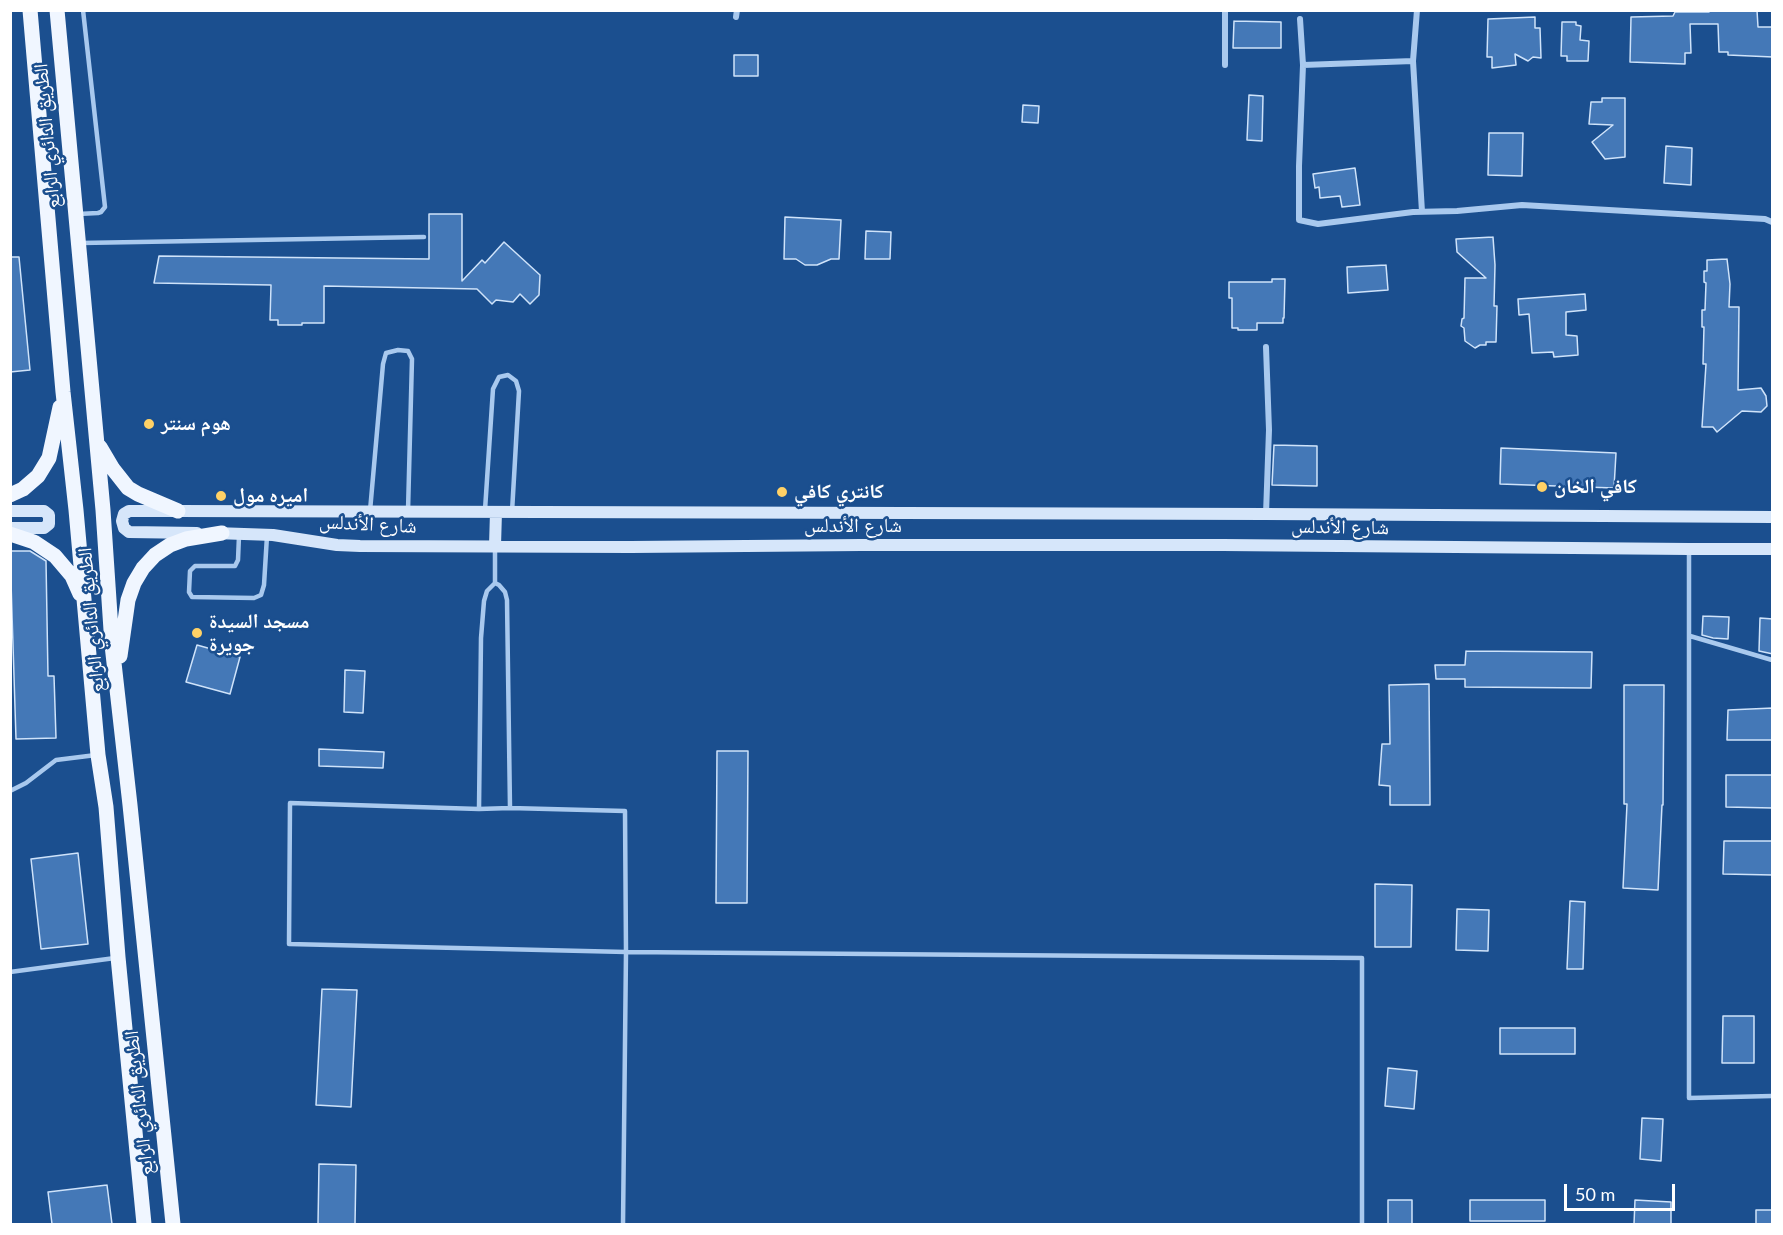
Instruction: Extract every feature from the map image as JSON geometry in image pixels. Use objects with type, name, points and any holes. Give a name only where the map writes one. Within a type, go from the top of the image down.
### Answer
[{"type":"main road","name":"الطريق الدائري الرابع","points":[[30,10],[63,392],[106,807],[144,1224]]},
{"type":"main road","name":"الطريق الدائري الرابع","points":[[57,10],[97,442],[116,683],[172,1224]]},
{"type":"main road","points":[[10,495],[23,489],[38,476],[49,458],[63,392]]},
{"type":"main road","points":[[97,442],[113,469],[128,488],[178,511]]},
{"type":"main road","points":[[10,511],[44,511],[49,515],[49,524],[44,528],[10,528]]},
{"type":"main road","name":"شارع الأندلس","points":[[1773,517],[129,511],[124,514],[122,521],[124,528],[129,532],[267,534],[337,545],[1223,545],[1773,549]]},
{"type":"main road","points":[[490,512],[495,546]]},
{"type":"main road","points":[[116,683],[128,600],[143,568],[155,555],[170,545],[186,539],[222,533]]},
{"type":"main road","points":[[10,534],[34,542],[55,556],[72,576],[86,609]]},
{"type":"street","points":[[1225,10],[1225,65]]},
{"type":"street","points":[[1417,10],[1413,61],[1422,212]]},
{"type":"street","points":[[1300,19],[1303,65],[1299,220],[1318,224],[1422,212],[1522,205],[1765,219],[1773,222]]},
{"type":"street","points":[[1303,65],[1413,61]]},
{"type":"street","points":[[1266,347],[1269,430],[1266,514]]},
{"type":"lane","points":[[75,214],[98,213],[105,207],[83,10]]},
{"type":"lane","points":[[78,243],[424,237]]},
{"type":"lane","points":[[370,511],[382,364],[386,353],[398,350],[408,351],[412,359],[408,512]]},
{"type":"lane","points":[[490,512],[493,389],[499,377],[508,375],[516,381],[519,391],[512,512]]},
{"type":"lane","points":[[239,533],[238,560],[235,566],[195,566],[190,571],[189,592],[192,597],[254,598],[261,595],[264,585],[267,534]]},
{"type":"lane","points":[[479,809],[483,602],[487,591],[495,583],[495,546]]},
{"type":"lane","points":[[1689,549],[1689,1098],[1773,1096]]},
{"type":"lane","points":[[495,583],[503,588],[507,600],[510,808]]},
{"type":"lane","points":[[1690,636],[1773,660]]},
{"type":"lane","points":[[10,791],[26,783],[56,760],[99,755]]},
{"type":"lane","points":[[624,1224],[626,952],[624,811],[290,803],[289,944],[626,952],[1362,958],[1362,1224]]},
{"type":"lane","points":[[10,972],[118,957]]},
{"type":"building","points":[[1709,10],[1757,10],[1758,27],[1773,27],[1773,57],[1728,55],[1728,52],[1719,52],[1718,24],[1690,24],[1691,53],[1685,53],[1685,64],[1630,62],[1631,17],[1673,16],[1675,12],[1709,12]]},
{"type":"building","points":[[1535,17],[1535,28],[1540,28],[1541,58],[1533,57],[1528,61],[1515,54],[1516,65],[1492,68],[1492,57],[1487,57],[1488,19]]},
{"type":"building","points":[[1234,21],[1281,22],[1281,48],[1233,48]]},
{"type":"building","points":[[1562,22],[1576,22],[1576,25],[1581,26],[1580,40],[1589,41],[1588,61],[1567,61],[1567,56],[1561,56]]},
{"type":"building","points":[[734,55],[758,55],[758,76],[734,76]]},
{"type":"building","points":[[1249,95],[1263,96],[1262,141],[1247,140]]},
{"type":"building","points":[[1602,98],[1625,98],[1625,157],[1605,159],[1592,142],[1613,125],[1589,124],[1591,102],[1602,102]]},
{"type":"building","points":[[1023,105],[1039,106],[1038,123],[1022,122]]},
{"type":"building","points":[[1489,133],[1523,133],[1522,176],[1488,175]]},
{"type":"building","points":[[1666,146],[1692,148],[1691,185],[1664,183]]},
{"type":"building","points":[[1355,168],[1360,205],[1342,207],[1340,196],[1320,198],[1319,187],[1315,188],[1313,174]]},
{"type":"building","points":[[429,214],[462,214],[462,281],[482,260],[485,263],[504,242],[540,275],[539,295],[530,304],[520,294],[513,302],[496,300],[492,304],[477,289],[324,286],[324,323],[278,325],[278,320],[270,320],[271,285],[154,283],[159,256],[429,259]]},
{"type":"building","points":[[785,217],[841,220],[839,259],[831,259],[817,265],[805,265],[796,259],[784,259]]},
{"type":"building","points":[[866,231],[891,232],[890,259],[865,259]]},
{"type":"building","points":[[1493,237],[1494,306],[1497,306],[1496,342],[1486,342],[1486,345],[1475,348],[1465,341],[1464,328],[1461,326],[1464,318],[1465,278],[1486,278],[1457,252],[1456,239]]},
{"type":"building","points":[[10,257],[19,257],[30,370],[10,372]]},
{"type":"building","points":[[1727,259],[1730,284],[1729,307],[1739,307],[1738,390],[1761,388],[1766,396],[1767,406],[1761,412],[1742,411],[1717,432],[1713,427],[1702,427],[1706,364],[1703,364],[1704,327],[1702,327],[1706,283],[1704,282],[1704,271],[1707,271],[1707,260]]},
{"type":"building","points":[[1386,265],[1388,290],[1348,293],[1347,267]]},
{"type":"building","points":[[1272,279],[1285,279],[1283,323],[1257,323],[1257,330],[1232,328],[1232,298],[1229,298],[1229,282],[1272,282]]},
{"type":"building","points":[[1585,294],[1586,310],[1566,312],[1566,335],[1577,336],[1578,355],[1554,357],[1553,352],[1532,353],[1529,314],[1519,315],[1518,299]]},
{"type":"building","points":[[1274,445],[1317,446],[1317,486],[1272,485]]},
{"type":"building","points":[[1501,448],[1616,453],[1614,488],[1500,484]]},
{"type":"building","points":[[10,551],[30,551],[46,561],[48,676],[54,676],[56,738],[16,739]]},
{"type":"building","points":[[1703,616],[1729,617],[1728,639],[1702,635]]},
{"type":"building","points":[[1760,618],[1773,619],[1773,654],[1759,651]]},
{"type":"building","points":[[197,645],[240,657],[230,694],[186,682]]},
{"type":"building","points":[[1466,651],[1592,652],[1591,688],[1465,687],[1465,679],[1436,679],[1435,665],[1465,665]]},
{"type":"building","points":[[345,670],[365,671],[363,713],[344,712]]},
{"type":"building","points":[[1429,684],[1430,805],[1390,805],[1390,786],[1379,785],[1382,744],[1390,744],[1389,685]]},
{"type":"building","points":[[1624,685],[1664,685],[1663,805],[1658,890],[1623,888],[1627,804],[1624,804]]},
{"type":"building","points":[[1773,708],[1773,740],[1727,740],[1728,710]]},
{"type":"building","points":[[319,749],[384,752],[383,768],[319,766]]},
{"type":"building","points":[[717,751],[748,751],[747,903],[716,903]]},
{"type":"building","points":[[1726,775],[1773,775],[1773,808],[1726,807]]},
{"type":"building","points":[[1724,841],[1773,841],[1773,875],[1723,874]]},
{"type":"building","points":[[78,853],[88,944],[41,949],[31,859]]},
{"type":"building","points":[[1375,884],[1412,885],[1411,947],[1375,947]]},
{"type":"building","points":[[1570,901],[1585,902],[1583,969],[1567,969]]},
{"type":"building","points":[[1457,909],[1489,910],[1488,951],[1456,950]]},
{"type":"building","points":[[322,989],[357,990],[351,1107],[316,1105]]},
{"type":"building","points":[[1723,1016],[1754,1016],[1754,1063],[1722,1063]]},
{"type":"building","points":[[1500,1028],[1575,1028],[1575,1054],[1500,1054]]},
{"type":"building","points":[[1388,1068],[1417,1071],[1414,1109],[1385,1106]]},
{"type":"building","points":[[1642,1118],[1663,1119],[1661,1161],[1640,1159]]},
{"type":"building","points":[[319,1164],[356,1165],[355,1224],[318,1224]]},
{"type":"building","points":[[107,1185],[112,1224],[52,1224],[48,1192]]},
{"type":"building","points":[[1388,1200],[1412,1200],[1412,1224],[1388,1224]]},
{"type":"building","points":[[1470,1200],[1545,1200],[1545,1221],[1470,1221]]},
{"type":"building","points":[[1635,1200],[1671,1202],[1671,1224],[1634,1224]]},
{"type":"building","points":[[1756,1210],[1773,1210],[1773,1224],[1756,1224]]},
{"type":"place","name":"هوم سنتر","points":[[149,424]]},
{"type":"place","name":"كافي الخان","points":[[1542,487]]},
{"type":"place","name":"كانتري كافي","points":[[782,492]]},
{"type":"place","name":"اميره مول","points":[[221,496]]},
{"type":"place","name":"مسجد السيدة جويرة","points":[[197,633]]}]
